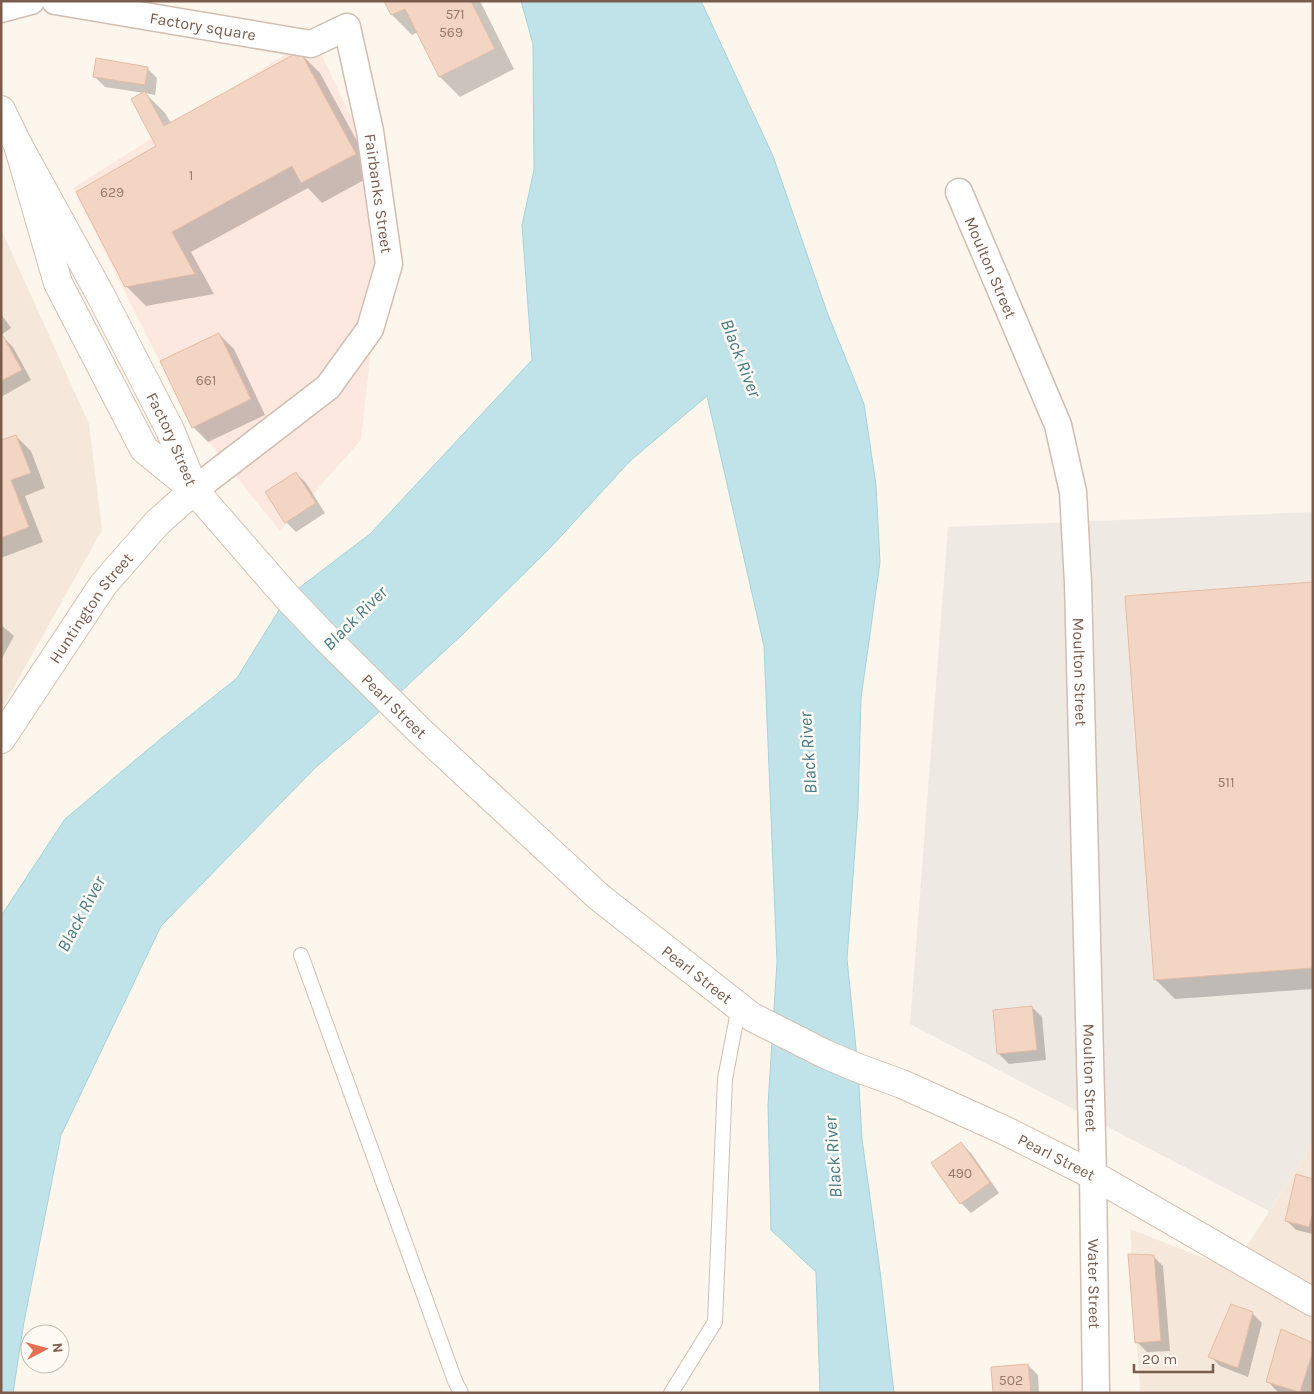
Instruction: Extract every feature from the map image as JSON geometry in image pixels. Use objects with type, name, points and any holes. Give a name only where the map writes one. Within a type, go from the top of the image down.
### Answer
[{"type":"main road","name":"Factory Street","points":[[1,110],[18,145],[100,294],[170,430],[194,490]]},
{"type":"main road","name":"Pearl Street","points":[[194,490],[287,597],[422,733],[599,896],[746,1012],[825,1054],[902,1084],[1006,1130],[1094,1175],[1313,1302]]},
{"type":"main road","name":"Huntington Street","points":[[1,739],[103,586],[157,523],[194,490]]},
{"type":"street","points":[[1,9],[31,1]]},
{"type":"street","name":"Factory square","points":[[55,1],[311,44],[347,27]]},
{"type":"street","name":"Fairbanks Street","points":[[194,490],[328,387],[370,330],[389,264],[370,131],[347,27]]},
{"type":"street","name":"Moulton Street","points":[[959,192],[1058,426],[1073,492],[1078,584],[1094,1175]]},
{"type":"street","name":"Water Street","points":[[1094,1175],[1096,1393]]},
{"type":"lane","points":[[301,955],[448,1362],[461,1393]]},
{"type":"lane","points":[[671,1393],[715,1322],[725,1079],[746,1012]]},
{"type":"shaded area","points":[[313,37],[388,194],[361,440],[280,531],[186,414],[73,188]]},
{"type":"shaded area","points":[[1,229],[89,424],[102,530],[1,710]]},
{"type":"shaded area","points":[[1313,512],[1313,1143],[1269,1211],[910,1024],[948,527]]},
{"type":"shaded area","points":[[1313,1143],[1313,1393],[1140,1393],[1130,1229],[1232,1269]]},
{"type":"water","name":"Black River","points":[[521,1],[701,1],[773,156],[827,312],[864,404],[876,485],[880,562],[861,698],[858,808],[847,959],[858,1068],[862,1139],[894,1393],[820,1393],[816,1272],[771,1230],[768,1105],[777,962],[764,646],[707,396],[630,461],[551,547],[463,634],[315,768],[161,926],[61,1135],[24,1324],[20,1324],[20,1348],[13,1393],[1,1393],[1,916],[65,819],[237,678],[287,597],[370,534],[532,360],[522,225],[534,170],[533,44]]},
{"type":"building","points":[[384,1],[471,1],[495,49],[439,77],[405,9],[391,15]]},
{"type":"building","points":[[300,51],[356,154],[301,183],[292,166],[172,232],[195,274],[125,287],[76,192],[156,146],[131,99],[145,91],[164,126]]},
{"type":"building","points":[[96,58],[148,67],[145,85],[93,77]]},
{"type":"building","points":[[219,333],[251,399],[192,428],[160,361]]},
{"type":"building","points":[[3,336],[22,370],[1,381],[1,337]]},
{"type":"building","points":[[16,435],[31,473],[11,480],[29,527],[1,538],[1,440]]},
{"type":"building","points":[[296,472],[316,503],[285,523],[265,492]]},
{"type":"building","points":[[1313,582],[1313,968],[1154,980],[1125,596]]},
{"type":"building","points":[[1032,1006],[1037,1050],[997,1054],[993,1010]]},
{"type":"building","points":[[961,1142],[990,1183],[960,1204],[931,1163]]},
{"type":"building","points":[[1296,1174],[1313,1179],[1313,1212],[1309,1227],[1285,1221]]},
{"type":"building","points":[[1128,1254],[1154,1255],[1161,1341],[1135,1343]]},
{"type":"building","points":[[1231,1304],[1253,1312],[1238,1368],[1208,1357]]},
{"type":"building","points":[[1281,1329],[1313,1343],[1313,1351],[1300,1392],[1266,1382]]},
{"type":"building","points":[[1028,1364],[1031,1393],[993,1393],[991,1367]]}]
